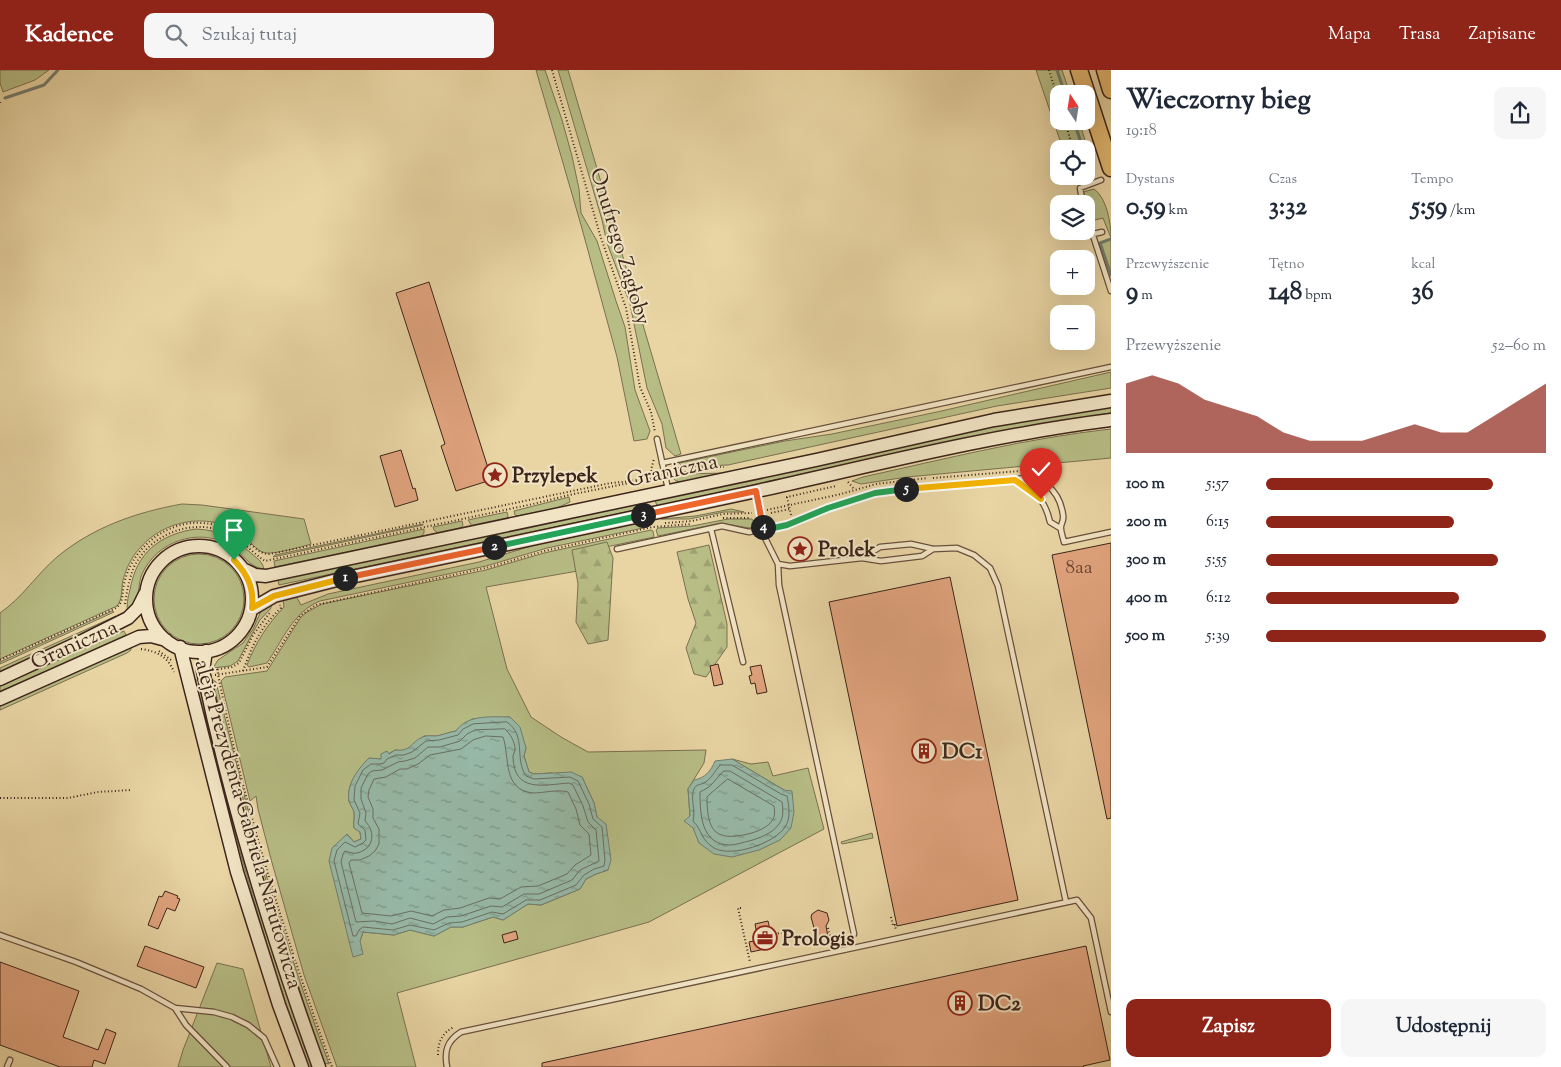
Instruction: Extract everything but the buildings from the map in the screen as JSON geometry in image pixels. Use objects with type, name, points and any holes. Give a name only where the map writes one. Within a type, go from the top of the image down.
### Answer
[{"type":"highway","points":[[1079,70],[1106,174]]},
{"type":"highway","points":[[1105,70],[1111,90]]},
{"type":"main road","name":"Graniczna","points":[[242,569],[255,575],[266,576],[994,420],[1111,401]]},
{"type":"main road","name":"Graniczna","points":[[252,608],[274,596],[337,580],[756,491],[966,444],[1111,420]]},
{"type":"main road","points":[[193,546],[213,548],[225,553],[242,569],[252,587],[252,608],[246,626],[231,641],[222,646],[196,652],[166,640],[156,630],[150,618],[146,592],[155,568],[170,554],[193,546]]},
{"type":"main road","name":"Graniczna","points":[[0,679],[128,618],[138,608],[146,592]]},
{"type":"main road","name":"Graniczna","points":[[0,699],[139,637],[151,636],[166,640]]},
{"type":"main road","name":"aleja Prezydenta Gabriela Narutowicza","points":[[180,647],[237,872],[279,1005],[302,1067]]},
{"type":"main road","name":"aleja Prezydenta Gabriela Narutowicza","points":[[206,651],[203,672],[232,789],[269,918],[319,1067]]},
{"type":"lane","points":[[1081,195],[1080,188],[1106,174]]},
{"type":"lane","points":[[1095,234],[1102,232]]},
{"type":"lane","points":[[1095,240],[1111,291]]},
{"type":"lane","points":[[662,463],[1111,367]]},
{"type":"lane","points":[[657,439],[662,463],[667,475],[669,491]]},
{"type":"lane","points":[[617,549],[722,526],[749,532],[764,530],[787,525],[828,508],[875,493],[922,487],[1015,480],[1024,477],[1036,478],[1047,484],[1057,495],[1064,518],[1060,528],[1064,542],[1111,532]]},
{"type":"lane","points":[[1015,480],[1041,499],[1047,510],[1050,522],[1060,528]]},
{"type":"lane","points":[[756,491],[765,538],[778,564],[779,585],[854,934]]},
{"type":"lane","points":[[711,529],[743,662]]},
{"type":"lane","points":[[862,558],[880,547],[911,544],[934,549],[958,548],[974,554],[990,568],[998,586],[1066,902]]},
{"type":"lane","points":[[778,564],[790,566],[862,558],[881,561],[922,556],[934,549]]},
{"type":"lane","points":[[447,1067],[446,1051],[448,1043],[461,1032],[1077,900],[1091,918],[1111,1012]]},
{"type":"lane","points":[[0,935],[76,962],[141,989],[174,1008],[186,1024],[228,1067]]},
{"type":"lane","points":[[174,1008],[214,1012],[232,1017],[248,1025],[264,1038],[276,1067]]},
{"type":"lane","points":[[8,1067],[10,1060]]},
{"type":"path","name":"Onufrego Zagłoby","points":[[552,70],[601,238],[626,308],[640,387],[651,412],[657,439]]},
{"type":"path","points":[[1049,70],[1054,85]]},
{"type":"path","points":[[0,660],[117,609],[122,602],[127,572],[139,551],[154,538],[174,527],[200,523],[222,526],[238,533],[262,554],[270,556],[649,475]]},
{"type":"path","points":[[124,610],[129,580],[140,557],[158,539],[183,529],[209,527],[225,532],[238,539],[265,561],[667,475]]},
{"type":"path","points":[[660,522],[692,521],[723,514],[760,512],[841,494],[854,489],[848,482]]},
{"type":"path","points":[[771,513],[790,510]]},
{"type":"path","points":[[216,675],[267,667],[300,616],[316,605],[490,567],[544,551],[653,527]]},
{"type":"path","points":[[243,671],[262,628],[280,608],[279,599]]},
{"type":"path","points":[[136,649],[149,650],[160,655],[169,663],[176,678]]},
{"type":"path","points":[[217,669],[216,675],[262,851],[332,1067]]},
{"type":"path","points":[[0,798],[68,798],[98,792],[131,790]]},
{"type":"path","points":[[741,908],[738,908],[751,969]]},
{"type":"path","points":[[890,917],[893,926],[895,926],[897,938]]},
{"type":"path","points":[[828,928],[833,952]]},
{"type":"path","points":[[771,935],[785,932]]},
{"type":"green space","points":[[0,70],[49,70],[35,80],[3,92],[0,83]]},
{"type":"green space","points":[[536,70],[545,70],[572,156],[579,189],[581,213],[597,241],[625,327],[635,390],[650,431],[647,439],[634,441],[617,357]]},
{"type":"green space","points":[[558,70],[568,70],[681,454],[675,456],[666,448],[662,424],[647,388],[630,304],[607,243]]},
{"type":"green space","points":[[1036,70],[1062,70],[1067,85],[1050,85],[1050,111]]},
{"type":"green space","points":[[1057,130],[1082,130],[1085,140],[1060,140]]},
{"type":"green space","points":[[1094,189],[1102,198],[1109,219],[1111,238],[1103,218],[1095,220],[1095,195],[1084,195],[1083,192]]},
{"type":"green space","points":[[1111,239],[1111,275],[1100,243]]},
{"type":"green space","points":[[1111,372],[1111,388],[997,406],[728,465],[683,467],[679,463],[937,412]]},
{"type":"green space","points":[[1111,407],[1111,413],[980,435],[657,506],[655,500],[997,426]]},
{"type":"green space","points":[[1111,429],[1111,458],[907,477],[861,484],[852,481],[1017,443]]},
{"type":"green space","points":[[726,473],[682,482],[676,481],[671,476],[682,474]]},
{"type":"green space","points":[[569,497],[570,502],[557,508],[515,515],[514,511]]},
{"type":"green space","points":[[644,503],[645,508],[279,585],[278,580]]},
{"type":"green space","points":[[182,504],[304,519],[311,544],[266,553],[259,550],[239,532],[213,522],[186,522],[173,526],[160,531],[149,539],[134,556],[124,576],[121,597],[117,606],[0,659],[0,613],[57,557],[85,537],[116,522],[149,511]]},
{"type":"green space","points":[[731,509],[744,512],[724,512],[689,519],[661,519],[695,516]]},
{"type":"green space","points":[[507,512],[507,519],[472,526],[468,520]]},
{"type":"green space","points":[[728,519],[752,519],[756,525],[749,528],[721,523],[658,536],[656,530],[658,528],[692,526]]},
{"type":"green space","points":[[462,521],[463,525],[461,528],[438,533],[433,527]]},
{"type":"green space","points":[[648,521],[648,527],[547,548],[486,566],[320,601],[296,619],[267,663],[249,667],[247,665],[263,634],[284,607],[283,599],[296,596],[301,605],[328,594],[479,562],[538,544]]},
{"type":"green space","points":[[423,525],[273,557],[275,555]]},
{"type":"green space","points":[[196,529],[220,533],[233,539],[258,559],[264,569],[254,566],[230,545],[218,540],[205,537],[180,540],[158,553],[149,563],[142,574],[135,602],[128,613],[127,607],[133,577],[144,556],[152,547],[171,535]]},
{"type":"green space","points":[[424,529],[421,537],[275,567],[274,561]]},
{"type":"green space","points":[[653,531],[654,537],[606,547],[612,565],[486,587],[507,669],[531,717],[588,752],[706,750],[704,763],[688,789],[690,816],[699,843],[784,790],[732,759],[751,764],[768,762],[773,776],[808,768],[824,829],[649,922],[397,993],[416,1067],[337,1067],[304,975],[271,859],[256,796],[250,801],[221,681],[225,677],[267,671],[301,617],[322,604],[486,570],[544,553]],"holes":[[[510,717],[526,748],[524,756],[529,772],[534,774],[551,773],[582,777],[594,803],[608,870],[586,879],[580,889],[541,905],[528,904],[503,920],[493,917],[463,927],[451,927],[434,936],[410,930],[394,935],[363,932],[360,941],[333,848],[347,834],[354,842],[361,839],[360,832],[354,828],[354,812],[349,801],[349,789],[354,778],[369,758],[378,760],[395,750],[402,751],[411,747],[424,736],[437,736],[456,731],[472,719]]]},
{"type":"green space","points":[[607,542],[613,558],[608,640],[588,644],[576,622],[578,584],[572,550]]},
{"type":"green space","points":[[709,545],[727,624],[727,647],[706,677],[694,674],[686,648],[696,623],[688,599],[677,552]]},
{"type":"green space","points":[[190,554],[208,554],[224,561],[237,574],[244,590],[244,608],[237,624],[224,637],[208,644],[190,644],[174,637],[161,624],[154,608],[154,590],[161,574],[174,561]]},
{"type":"green space","points":[[271,602],[271,608],[260,620],[238,661],[230,666],[213,668],[218,660],[243,643],[253,629],[262,609]]},
{"type":"green space","points":[[112,611],[114,612],[0,664],[0,662]]},
{"type":"green space","points":[[116,616],[117,618],[0,672],[0,668]]},
{"type":"green space","points":[[124,631],[126,635],[0,692],[0,686]]},
{"type":"green space","points":[[131,647],[131,650],[127,653],[0,710],[0,706]]},
{"type":"green space","points":[[212,679],[216,682],[249,814],[277,909],[329,1064],[324,1063],[278,920],[250,824]]},
{"type":"green space","points":[[194,680],[198,680],[250,875],[279,971],[312,1067],[308,1067],[291,1019],[261,923]]},
{"type":"green space","points":[[872,833],[873,838],[842,844],[841,842]]},
{"type":"green space","points":[[217,963],[243,969],[271,1067],[178,1067]]},
{"type":"water","points":[[510,717],[520,727],[526,748],[524,756],[529,772],[534,774],[571,772],[582,777],[594,803],[597,817],[606,824],[611,860],[608,870],[586,879],[580,889],[541,905],[528,904],[503,920],[493,917],[463,927],[451,927],[434,936],[410,930],[394,935],[363,932],[360,941],[363,954],[353,957],[329,861],[332,848],[347,834],[354,842],[361,839],[360,832],[354,828],[354,812],[349,801],[349,789],[357,772],[369,758],[381,759],[381,754],[387,751],[389,754],[395,750],[405,750],[425,736],[436,736],[456,731],[473,719]]},
{"type":"water","points":[[732,759],[784,790],[792,791],[794,812],[791,828],[780,840],[759,850],[732,857],[714,854],[699,843],[693,828],[684,821],[690,816],[688,789],[694,780],[707,774],[715,761]]},
{"type":"waterway","points":[[5,98],[44,85],[58,70]]},
{"type":"waterway","points":[[1057,70],[1062,85]]},
{"type":"waterway","points":[[1077,130],[1080,140]]},
{"type":"waterway","points":[[1111,239],[1100,243],[1111,275]]},
{"type":"place","name":"Przylepek","points":[[495,475]]},
{"type":"place","name":"Prolek","points":[[800,549]]},
{"type":"place","name":"DC1","points":[[924,751]]},
{"type":"place","name":"Prologis","points":[[765,938]]},
{"type":"place","name":"DC2","points":[[960,1003]]},
{"type":"route","points":[[234,560],[242,569],[252,587],[252,608],[274,596],[337,580],[756,491],[764,530],[787,525],[850,500],[898,489],[1015,480],[1041,499]]}]
